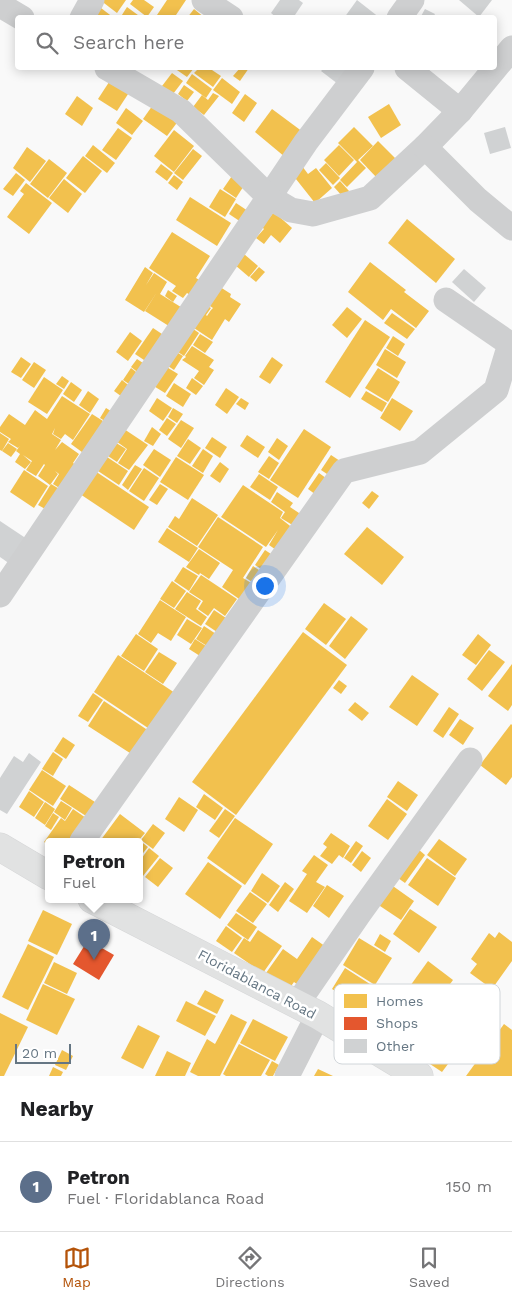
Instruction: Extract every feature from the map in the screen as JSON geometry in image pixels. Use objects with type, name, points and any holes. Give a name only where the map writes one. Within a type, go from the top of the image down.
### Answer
[{"type":"main road","points":[[0,847],[45,874]]},
{"type":"main road","name":"Floridablanca Road","points":[[100,903],[307,1010],[334,1026]]},
{"type":"main road","name":"Floridablanca Road","points":[[399,1064],[419,1076]]},
{"type":"street","points":[[84,15],[92,0]]},
{"type":"street","points":[[204,0],[226,15]]},
{"type":"street","points":[[401,15],[412,0]]},
{"type":"street","points":[[0,5],[17,15]]},
{"type":"street","points":[[497,66],[512,48]]},
{"type":"street","points":[[110,70],[181,111],[268,197],[291,210],[313,214],[370,198],[426,147],[460,111],[494,70]]},
{"type":"street","points":[[0,595],[268,197],[306,142],[360,70]]},
{"type":"street","points":[[409,70],[460,111]]},
{"type":"street","points":[[426,147],[478,200],[512,228]]},
{"type":"street","points":[[84,838],[344,471],[420,452],[496,390],[510,344],[446,300]]},
{"type":"street","points":[[287,1076],[307,1010],[359,914],[470,760]]},
{"type":"building: Homes","points":[[100,0],[126,0],[117,13]]},
{"type":"building: Homes","points":[[133,0],[144,0],[154,7],[148,15],[144,15],[130,4]]},
{"type":"building: Homes","points":[[167,0],[186,0],[176,15],[157,15]]},
{"type":"building: Homes","points":[[127,7],[138,15],[122,15]]},
{"type":"building: Homes","points":[[101,8],[110,15],[96,15]]},
{"type":"building: Homes","points":[[194,9],[201,15],[189,15]]},
{"type":"building: Homes","points":[[177,70],[192,70],[187,77]]},
{"type":"building: Homes","points":[[197,70],[212,70],[221,76],[213,87],[194,73]]},
{"type":"building: Homes","points":[[238,70],[248,70],[240,81],[233,76]]},
{"type":"building: Homes","points":[[172,73],[183,81],[173,94],[162,86]]},
{"type":"building: Homes","points":[[192,74],[212,89],[206,98],[186,83]]},
{"type":"building: Homes","points":[[113,76],[132,88],[117,111],[98,99]]},
{"type":"building: Homes","points":[[222,78],[240,92],[232,104],[213,90]]},
{"type":"building: Homes","points":[[184,85],[194,92],[187,101],[178,94]]},
{"type":"building: Homes","points":[[213,93],[219,96],[204,115],[193,107],[202,95],[208,100]]},
{"type":"building: Homes","points":[[245,94],[257,103],[244,122],[232,113]]},
{"type":"building: Homes","points":[[77,96],[93,108],[82,126],[65,114]]},
{"type":"building: Homes","points":[[155,102],[179,120],[167,136],[143,119]]},
{"type":"building: Homes","points":[[389,104],[401,125],[381,138],[368,117]]},
{"type":"building: Homes","points":[[126,108],[143,121],[132,135],[116,123]]},
{"type":"building: Homes","points":[[272,109],[303,132],[285,157],[255,132]]},
{"type":"building: Homes","points":[[354,127],[373,146],[358,160],[366,168],[347,187],[340,180],[357,162],[338,143]]},
{"type":"building: Homes","points":[[118,128],[132,138],[116,160],[102,150]]},
{"type":"building: Homes","points":[[174,130],[194,146],[174,172],[154,156]]},
{"type":"building: Homes","points":[[378,141],[396,159],[377,178],[360,160]]},
{"type":"building: Homes","points":[[93,145],[115,163],[107,173],[85,156]]},
{"type":"building: Homes","points":[[339,145],[354,160],[339,176],[324,160]]},
{"type":"building: Homes","points":[[27,147],[46,161],[30,182],[13,168]]},
{"type":"building: Homes","points":[[193,149],[202,156],[183,180],[174,173]]},
{"type":"building: Homes","points":[[83,156],[102,171],[85,193],[66,178]]},
{"type":"building: Homes","points":[[49,159],[67,173],[48,198],[30,184]]},
{"type":"building: Homes","points":[[326,163],[340,178],[333,185],[319,170]]},
{"type":"building: Homes","points":[[161,164],[173,173],[167,181],[155,172]]},
{"type":"building: Homes","points":[[302,166],[308,174],[316,168],[332,188],[315,203],[292,174]]},
{"type":"building: Homes","points":[[16,173],[25,180],[13,196],[3,189]]},
{"type":"building: Homes","points":[[234,173],[247,181],[236,198],[223,189]]},
{"type":"building: Homes","points":[[174,175],[183,182],[177,190],[168,183]]},
{"type":"building: Homes","points":[[64,179],[82,194],[68,213],[49,198]]},
{"type":"building: Homes","points":[[340,181],[349,191],[343,197],[334,187]]},
{"type":"building: Homes","points":[[26,183],[52,203],[29,234],[7,217],[24,194],[20,191]]},
{"type":"building: Homes","points":[[220,189],[236,199],[225,217],[209,207]]},
{"type":"building: Homes","points":[[190,197],[231,223],[217,246],[176,220]]},
{"type":"building: Homes","points":[[236,203],[251,213],[244,224],[229,214]]},
{"type":"building: Homes","points":[[274,212],[292,228],[280,243],[271,235],[264,244],[256,238]]},
{"type":"building: Homes","points":[[407,219],[455,259],[436,283],[388,243]]},
{"type":"building: Homes","points":[[172,232],[210,256],[196,278],[201,281],[192,296],[187,293],[183,298],[172,291],[176,286],[149,268]]},
{"type":"building: Homes","points":[[244,254],[258,266],[249,277],[235,265]]},
{"type":"building: Homes","points":[[370,262],[429,311],[416,328],[391,309],[383,320],[348,292]]},
{"type":"building: Homes","points":[[145,267],[153,273],[146,285],[154,273],[167,282],[160,294],[184,309],[172,328],[145,311],[157,292],[144,312],[125,300]]},
{"type":"building: Homes","points":[[259,267],[265,272],[256,282],[250,277]]},
{"type":"building: Homes","points":[[217,285],[231,294],[230,297],[241,304],[229,322],[225,319],[212,340],[191,326],[204,304],[211,308],[207,316],[213,308],[205,303]]},
{"type":"building: Homes","points":[[168,290],[177,296],[173,302],[165,296]]},
{"type":"building: Homes","points":[[347,307],[362,319],[347,338],[332,325]]},
{"type":"building: Homes","points":[[392,313],[415,329],[407,339],[384,323]]},
{"type":"building: Homes","points":[[365,320],[390,337],[350,398],[325,382]]},
{"type":"building: Homes","points":[[189,326],[199,333],[184,356],[178,352]]},
{"type":"building: Homes","points":[[153,328],[165,336],[147,362],[135,354]]},
{"type":"building: Homes","points":[[130,332],[142,341],[128,361],[116,352]]},
{"type":"building: Homes","points":[[200,334],[213,342],[205,353],[193,345]]},
{"type":"building: Homes","points":[[393,336],[405,344],[398,356],[386,348]]},
{"type":"building: Homes","points":[[192,346],[214,360],[209,367],[214,370],[204,385],[194,378],[199,371],[182,360],[186,357]]},
{"type":"building: Homes","points":[[385,349],[406,362],[397,378],[376,365]]},
{"type":"building: Homes","points":[[178,353],[183,356],[174,370],[168,366]]},
{"type":"building: Homes","points":[[21,357],[31,364],[21,378],[11,372]]},
{"type":"building: Homes","points":[[272,357],[283,365],[270,384],[259,377]]},
{"type":"building: Homes","points":[[137,359],[146,365],[140,374],[131,367]]},
{"type":"building: Homes","points":[[34,362],[46,370],[34,388],[22,380]]},
{"type":"building: Homes","points":[[165,366],[178,374],[165,393],[152,385]]},
{"type":"building: Homes","points":[[131,368],[140,375],[132,386],[123,380]]},
{"type":"building: Homes","points":[[378,368],[400,382],[388,402],[365,388]]},
{"type":"building: Homes","points":[[62,376],[69,381],[64,389],[56,384]]},
{"type":"building: Homes","points":[[44,377],[63,390],[47,414],[28,402]]},
{"type":"building: Homes","points":[[192,378],[203,386],[196,395],[186,388]]},
{"type":"building: Homes","points":[[122,380],[132,388],[125,399],[114,391]]},
{"type":"building: Homes","points":[[71,382],[82,390],[74,402],[63,394]]},
{"type":"building: Homes","points":[[174,383],[191,394],[183,407],[166,396]]},
{"type":"building: Homes","points":[[226,388],[239,397],[227,414],[215,405]]},
{"type":"building: Homes","points":[[88,391],[99,399],[90,413],[79,405]]},
{"type":"building: Homes","points":[[366,391],[387,403],[382,412],[361,399]]},
{"type":"building: Homes","points":[[62,396],[90,414],[73,440],[65,434],[61,439],[53,434],[55,428],[52,434],[61,440],[55,450],[62,442],[79,454],[73,463],[77,466],[61,489],[53,484],[59,474],[55,471],[58,474],[50,485],[38,476],[44,464],[36,476],[26,470],[32,461],[23,455],[31,462],[25,469],[15,462],[20,454],[16,451],[20,446],[18,448],[8,442],[11,439],[0,432],[0,427],[9,414],[25,425],[35,410],[47,419]]},
{"type":"building: Homes","points":[[157,398],[172,408],[163,421],[149,411]]},
{"type":"building: Homes","points":[[241,398],[249,403],[245,410],[236,404]]},
{"type":"building: Homes","points":[[392,398],[413,411],[400,431],[380,418]]},
{"type":"building: Homes","points":[[106,408],[114,413],[108,423],[100,418]]},
{"type":"building: Homes","points":[[173,408],[183,414],[177,423],[168,417]]},
{"type":"building: Homes","points":[[92,414],[103,421],[86,455],[71,444]]},
{"type":"building: Homes","points":[[167,418],[176,424],[167,436],[159,430]]},
{"type":"building: Homes","points":[[181,420],[194,428],[181,448],[168,439]]},
{"type":"building: Homes","points":[[121,427],[148,445],[129,470],[118,463],[127,449],[113,439]]},
{"type":"building: Homes","points":[[152,427],[161,434],[153,446],[144,441]]},
{"type":"building: Homes","points":[[304,429],[331,447],[298,498],[270,480]]},
{"type":"building: Homes","points":[[0,433],[9,439],[2,451],[0,450]]},
{"type":"building: Homes","points":[[247,435],[265,447],[258,458],[240,446]]},
{"type":"building: Homes","points":[[212,437],[227,447],[220,458],[205,448]]},
{"type":"building: Homes","points":[[277,438],[288,446],[279,460],[268,452]]},
{"type":"building: Homes","points":[[188,439],[201,448],[190,464],[177,456]]},
{"type":"building: Homes","points":[[113,441],[126,449],[117,462],[105,454]]},
{"type":"building: Homes","points":[[8,443],[17,449],[11,457],[2,451]]},
{"type":"building: Homes","points":[[154,449],[171,460],[160,477],[143,465]]},
{"type":"building: Homes","points":[[203,449],[213,456],[203,473],[192,466]]},
{"type":"building: Homes","points":[[104,455],[128,471],[119,485],[95,469]]},
{"type":"building: Homes","points":[[331,455],[340,461],[330,476],[321,470]]},
{"type":"building: Homes","points":[[269,456],[279,463],[269,479],[258,472]]},
{"type":"building: Homes","points":[[176,457],[204,475],[188,500],[160,482]]},
{"type":"building: Homes","points":[[220,462],[229,469],[220,483],[210,476]]},
{"type":"building: Homes","points":[[135,465],[142,469],[128,490],[122,485]]},
{"type":"building: Homes","points":[[144,468],[159,478],[144,501],[129,491]]},
{"type":"building: Homes","points":[[92,469],[149,507],[134,530],[77,492]]},
{"type":"building: Homes","points":[[24,470],[48,486],[34,508],[10,492]]},
{"type":"building: Homes","points":[[319,473],[330,481],[319,497],[308,489]]},
{"type":"building: Homes","points":[[259,474],[278,487],[270,500],[250,487]]},
{"type":"building: Homes","points":[[51,484],[61,490],[47,510],[38,505]]},
{"type":"building: Homes","points":[[160,484],[168,489],[157,505],[149,500]]},
{"type":"building: Homes","points":[[243,485],[283,512],[280,518],[294,529],[279,552],[269,545],[278,530],[266,547],[221,517]]},
{"type":"building: Homes","points":[[372,491],[379,496],[369,509],[362,503]]},
{"type":"building: Homes","points":[[277,492],[293,503],[290,507],[302,515],[294,526],[281,518],[285,512],[271,502]]},
{"type":"building: Homes","points":[[192,498],[218,515],[197,546],[168,527],[175,516],[179,519]]},
{"type":"building: Homes","points":[[218,517],[263,547],[243,578],[253,584],[242,601],[222,587],[233,570],[198,547]]},
{"type":"building: Homes","points":[[367,527],[404,557],[382,585],[344,554]]},
{"type":"building: Homes","points":[[167,528],[198,548],[189,562],[158,542]]},
{"type":"building: Homes","points":[[199,549],[220,563],[209,579],[186,567]]},
{"type":"building: Homes","points":[[265,550],[274,556],[264,571],[255,565]]},
{"type":"building: Homes","points":[[253,566],[262,572],[255,584],[246,578]]},
{"type":"building: Homes","points":[[183,567],[198,576],[189,591],[174,581]]},
{"type":"building: Homes","points":[[201,575],[237,599],[225,616],[214,608],[208,616],[198,609],[203,601],[189,592]]},
{"type":"building: Homes","points":[[172,581],[186,591],[174,608],[160,599]]},
{"type":"building: Homes","points":[[187,592],[201,601],[196,609],[207,617],[201,626],[175,609]]},
{"type":"building: Homes","points":[[160,600],[186,617],[171,641],[158,633],[151,643],[138,634]]},
{"type":"building: Homes","points":[[324,603],[346,619],[326,645],[305,629]]},
{"type":"building: Homes","points":[[214,610],[226,618],[217,632],[205,624]]},
{"type":"building: Homes","points":[[351,616],[368,629],[345,659],[329,646]]},
{"type":"building: Homes","points":[[187,619],[202,628],[191,644],[177,635]]},
{"type":"building: Homes","points":[[204,626],[216,634],[207,646],[196,639]]},
{"type":"building: Homes","points":[[303,632],[347,665],[236,815],[192,782]]},
{"type":"building: Homes","points":[[136,634],[158,649],[144,671],[121,656]]},
{"type":"building: Homes","points":[[478,634],[491,645],[476,665],[462,655]]},
{"type":"building: Homes","points":[[195,639],[206,646],[200,656],[189,649]]},
{"type":"building: Homes","points":[[489,650],[505,662],[482,691],[467,679]]},
{"type":"building: Homes","points":[[159,652],[177,663],[163,684],[145,672]]},
{"type":"building: Homes","points":[[118,655],[175,693],[151,730],[94,692]]},
{"type":"building: Homes","points":[[512,664],[512,705],[508,711],[488,696]]},
{"type":"building: Homes","points":[[412,675],[439,694],[417,726],[389,707]]},
{"type":"building: Homes","points":[[339,680],[347,686],[341,694],[333,688]]},
{"type":"building: Homes","points":[[93,693],[103,700],[88,722],[78,716]]},
{"type":"building: Homes","points":[[104,701],[149,731],[133,755],[88,726]]},
{"type":"building: Homes","points":[[355,702],[369,713],[362,721],[348,710]]},
{"type":"building: Homes","points":[[449,707],[459,714],[443,738],[433,731]]},
{"type":"building: Homes","points":[[460,719],[474,728],[463,745],[449,735]]},
{"type":"building: Homes","points":[[511,724],[512,777],[506,785],[480,765]]},
{"type":"building: Homes","points":[[63,737],[75,745],[66,759],[54,751]]},
{"type":"building: Homes","points":[[53,752],[63,759],[53,776],[42,769]]},
{"type":"building: Homes","points":[[42,770],[66,786],[53,806],[29,790]]},
{"type":"building: Homes","points":[[398,781],[418,795],[407,811],[387,797]]},
{"type":"building: Homes","points":[[69,785],[98,804],[89,818],[60,799]]},
{"type":"building: Homes","points":[[29,791],[44,802],[34,817],[19,807]]},
{"type":"building: Homes","points":[[204,794],[223,808],[215,820],[196,807]]},
{"type":"building: Homes","points":[[179,797],[198,810],[184,832],[165,819]]},
{"type":"building: Homes","points":[[387,799],[407,814],[388,840],[368,826]]},
{"type":"building: Homes","points":[[61,801],[72,808],[65,820],[54,812]]},
{"type":"building: Homes","points":[[45,802],[55,809],[45,825],[35,818]]},
{"type":"building: Homes","points":[[73,809],[86,818],[73,838],[47,838],[61,818],[65,821]]},
{"type":"building: Homes","points":[[225,809],[235,816],[219,838],[209,831]]},
{"type":"building: Homes","points":[[53,813],[59,817],[51,830],[45,826]]},
{"type":"building: Homes","points":[[120,814],[145,833],[141,838],[102,838]]},
{"type":"building: Homes","points":[[235,818],[273,844],[245,885],[207,858]]},
{"type":"building: Homes","points":[[153,824],[165,833],[153,849],[143,842],[142,838]]},
{"type":"building: Homes","points":[[331,833],[350,846],[343,858],[339,855],[332,864],[320,856],[327,847],[323,844]]},
{"type":"building: Homes","points":[[439,839],[467,859],[455,876],[427,855]]},
{"type":"building: Homes","points":[[356,841],[363,846],[351,863],[344,858]]},
{"type":"building: Homes","points":[[143,843],[148,847],[143,853]]},
{"type":"building: Homes","points":[[149,848],[159,856],[143,876],[143,856]]},
{"type":"building: Homes","points":[[418,849],[425,855],[405,883],[398,878]]},
{"type":"building: Homes","points":[[362,851],[371,858],[361,872],[352,865]]},
{"type":"building: Homes","points":[[314,855],[328,865],[316,882],[325,887],[307,913],[289,901],[307,874],[302,871]]},
{"type":"building: Homes","points":[[160,858],[173,868],[158,887],[145,877]]},
{"type":"building: Homes","points":[[427,858],[456,878],[438,906],[408,885]]},
{"type":"building: Homes","points":[[208,862],[242,886],[220,919],[185,894]]},
{"type":"building: Homes","points":[[262,873],[280,886],[268,903],[251,891]]},
{"type":"building: Homes","points":[[285,882],[294,889],[278,912],[269,905]]},
{"type":"building: Homes","points":[[390,884],[414,901],[401,920],[377,904]]},
{"type":"building: Homes","points":[[327,885],[344,896],[329,918],[313,906]]},
{"type":"building: Homes","points":[[250,892],[267,904],[253,923],[236,911]]},
{"type":"building: Homes","points":[[410,909],[437,927],[419,953],[393,934]]},
{"type":"building: Homes","points":[[43,910],[72,924],[57,955],[28,941]]},
{"type":"building: Homes","points":[[236,913],[257,927],[248,940],[227,925]]},
{"type":"building: Homes","points":[[226,926],[242,938],[232,952],[216,941]]},
{"type":"building: Homes","points":[[258,930],[282,946],[263,973],[234,953],[244,938],[250,942]]},
{"type":"building: Homes","points":[[499,932],[512,942],[512,961],[496,984],[485,984],[470,973],[477,964],[471,959],[489,933],[495,938]]},
{"type":"building: Homes","points":[[380,934],[391,941],[385,952],[374,945]]},
{"type":"building: Homes","points":[[312,937],[329,949],[302,988],[294,982],[289,989],[266,973],[283,949],[297,959]]},
{"type":"building: Homes","points":[[359,938],[392,958],[376,984],[343,965]]},
{"type":"building: Homes","points":[[28,944],[54,957],[28,1010],[2,997]]},
{"type":"building: Homes","points":[[428,961],[453,980],[450,984],[412,984]]},
{"type":"building: Homes","points":[[54,962],[77,973],[67,994],[44,983]]},
{"type":"building: Homes","points":[[345,968],[370,984],[335,984]]},
{"type":"building: Homes","points":[[43,984],[75,999],[57,1035],[26,1020]]},
{"type":"building: Homes","points":[[205,990],[224,1000],[217,1014],[197,1004]]},
{"type":"building: Homes","points":[[186,1001],[216,1016],[205,1036],[176,1021]]},
{"type":"building: Homes","points":[[0,1013],[28,1027],[4,1076],[0,1076]]},
{"type":"building: Homes","points":[[231,1014],[247,1022],[220,1076],[198,1076],[190,1072],[207,1039],[215,1044]]},
{"type":"building: Homes","points":[[253,1019],[288,1037],[275,1061],[240,1043]]},
{"type":"building: Homes","points":[[504,1024],[512,1030],[512,1076],[466,1076],[475,1064],[500,1064],[500,1029]]},
{"type":"building: Homes","points":[[138,1025],[160,1036],[143,1069],[121,1058]]},
{"type":"building: Homes","points":[[239,1044],[270,1060],[261,1076],[226,1076],[223,1074]]},
{"type":"building: Homes","points":[[62,1050],[73,1056],[66,1070],[55,1065]]},
{"type":"building: Homes","points":[[167,1051],[191,1063],[185,1076],[155,1076]]},
{"type":"building: Homes","points":[[272,1061],[279,1065],[273,1076],[268,1076],[265,1074]]},
{"type":"building: Homes","points":[[430,1064],[448,1064],[442,1072]]},
{"type":"building: Homes","points":[[53,1067],[63,1072],[61,1076],[49,1076]]},
{"type":"building: Homes","points":[[318,1069],[333,1076],[314,1076]]},
{"type":"building: Shops","points":[[88,940],[114,955],[99,980],[73,964]]},
{"type":"building: Other","points":[[280,0],[299,0],[303,3],[295,15],[273,15],[271,13]]},
{"type":"building: Other","points":[[357,0],[376,15],[346,15]]},
{"type":"building: Other","points":[[459,0],[492,0],[481,15],[477,15]]},
{"type":"building: Other","points":[[425,9],[435,14],[434,15],[422,15]]},
{"type":"building: Other","points":[[322,70],[348,70],[338,84]]},
{"type":"building: Other","points":[[505,127],[511,148],[490,154],[484,133]]},
{"type":"building: Other","points":[[464,269],[486,288],[474,302],[452,282]]},
{"type":"building: Other","points":[[0,521],[27,539],[10,564],[0,557]]},
{"type":"building: Other","points":[[29,753],[41,762],[7,814],[0,810],[0,778],[14,756],[23,762]]},
{"type":"place","name":"Petron","points":[[94,960]]}]
